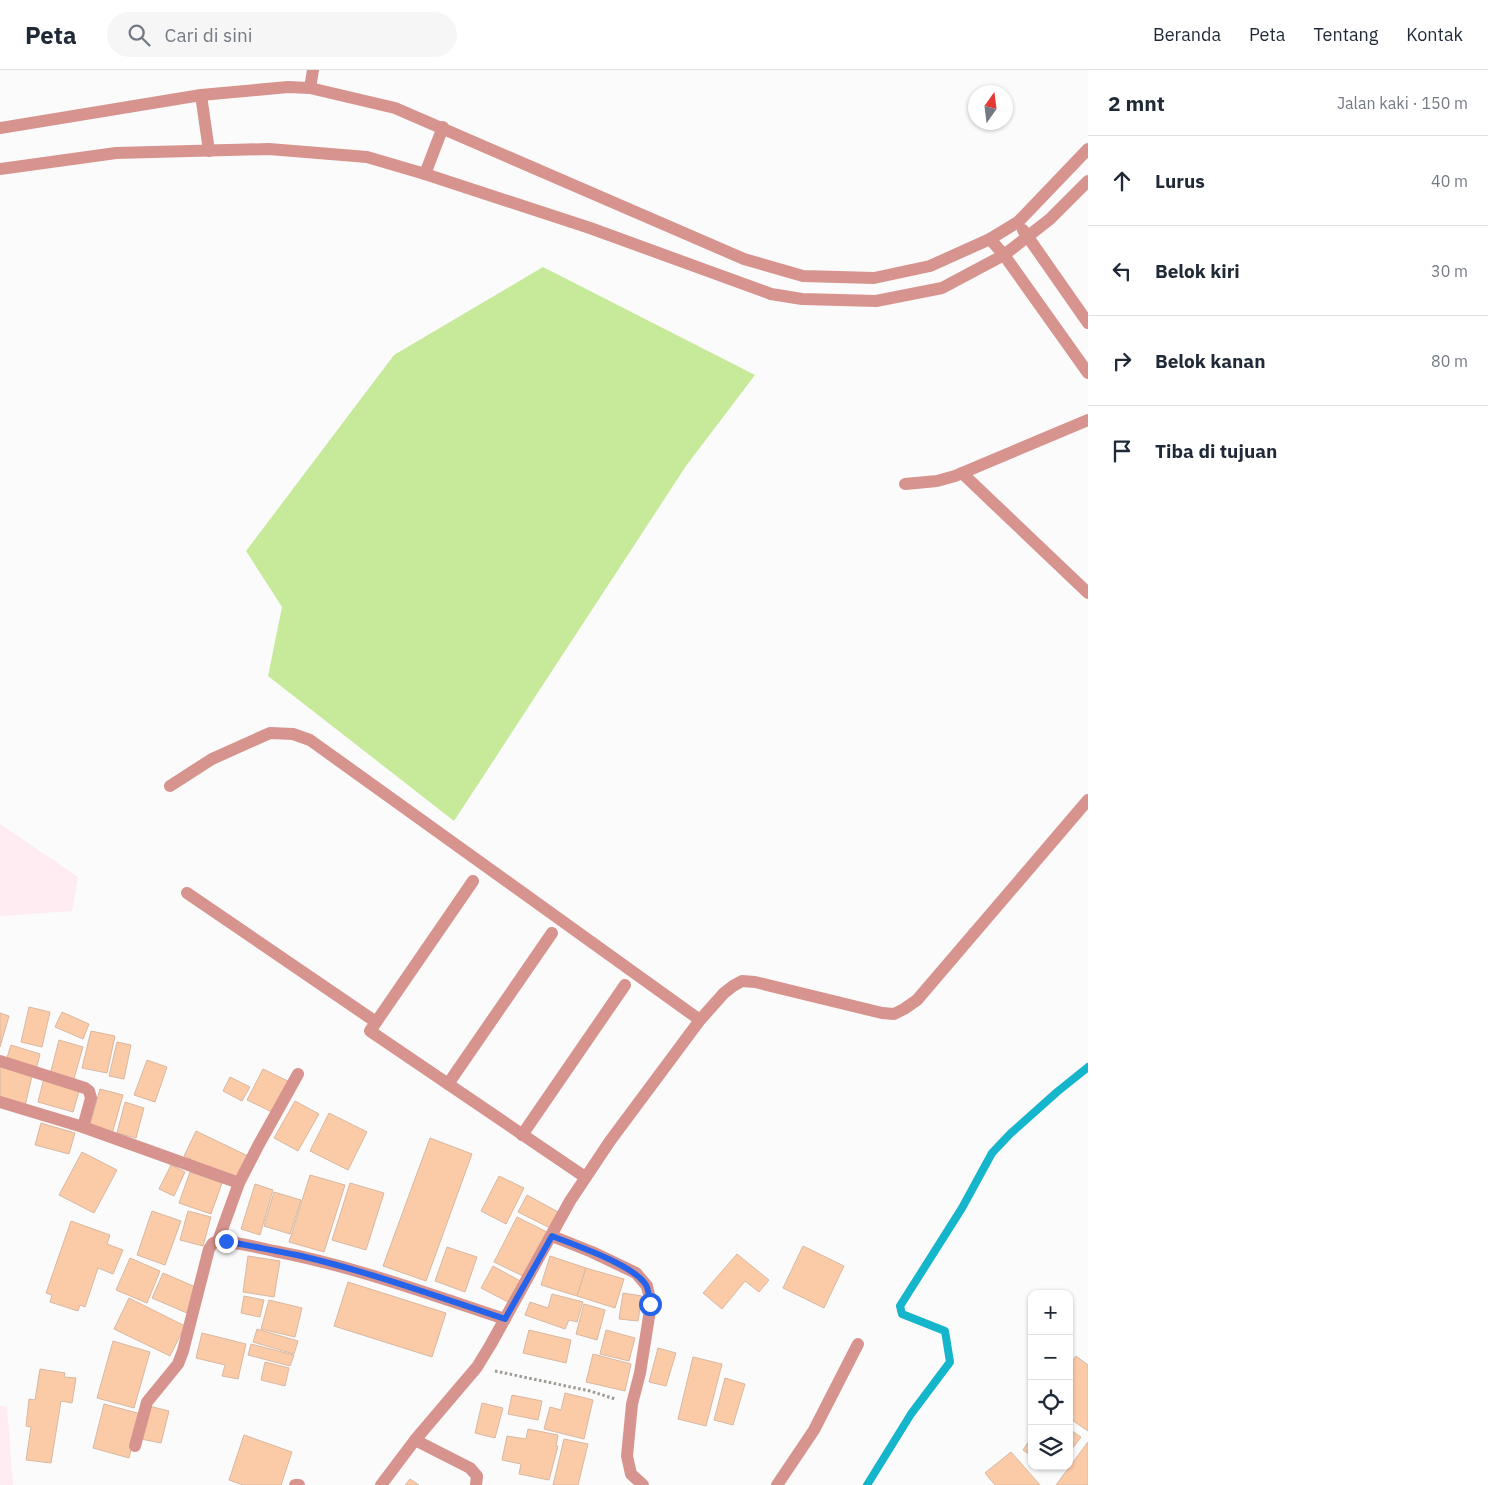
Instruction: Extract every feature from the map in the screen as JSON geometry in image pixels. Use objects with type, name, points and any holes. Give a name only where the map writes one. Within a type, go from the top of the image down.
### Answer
[{"type":"street","points":[[310,88],[313,70]]},
{"type":"street","points":[[0,128],[201,95],[288,87],[310,88],[395,108],[744,259],[803,276],[874,278],[930,266],[990,239],[1018,222],[1088,149]]},
{"type":"street","points":[[201,95],[209,151]]},
{"type":"street","points":[[425,174],[442,127]]},
{"type":"street","points":[[0,169],[116,153],[269,149],[367,157],[590,228],[771,294],[802,299],[876,301],[942,288],[1004,255],[1050,219],[1088,181]]},
{"type":"street","points":[[1018,222],[1088,323]]},
{"type":"street","points":[[990,239],[1004,255],[1088,373]]},
{"type":"street","points":[[905,484],[937,481],[962,473],[1088,420]]},
{"type":"street","points":[[962,473],[1088,593]]},
{"type":"street","points":[[170,786],[212,759],[270,733],[293,734],[310,740],[700,1020]]},
{"type":"street","points":[[381,1485],[477,1367],[585,1177],[700,1020],[724,993],[742,981],[755,982],[867,1011],[894,1014],[904,1009],[917,1000],[1088,800]]},
{"type":"street","points":[[473,881],[370,1031],[585,1177]]},
{"type":"street","points":[[186,893],[376,1022]]},
{"type":"street","points":[[448,1084],[552,933]]},
{"type":"street","points":[[522,1134],[625,985]]},
{"type":"street","points":[[0,1061],[89,1091],[91,1098],[83,1127]]},
{"type":"street","points":[[218,1241],[239,1183],[258,1144],[298,1074]]},
{"type":"street","points":[[0,1102],[83,1127],[239,1183]]},
{"type":"street","points":[[552,1236],[636,1273],[647,1286],[650,1304],[640,1373],[632,1404],[627,1456],[631,1474],[643,1485]]},
{"type":"street","points":[[135,1446],[147,1402],[178,1364],[209,1249],[213,1243],[218,1241],[297,1255],[354,1270],[396,1282],[505,1319]]},
{"type":"street","points":[[778,1485],[814,1430],[858,1344]]},
{"type":"street","points":[[416,1440],[470,1468],[477,1476],[476,1485]]},
{"type":"path","points":[[477,1367],[590,1392],[632,1404]]},
{"type":"shaded area","points":[[0,824],[78,877],[72,911],[0,916]]},
{"type":"shaded area","points":[[0,1406],[7,1407],[13,1485],[0,1485]]},
{"type":"green space","points":[[543,267],[755,375],[686,466],[454,821],[268,676],[282,607],[246,551],[394,355]]},
{"type":"building","points":[[29,1007],[50,1012],[42,1047],[21,1042]]},
{"type":"building","points":[[62,1012],[89,1024],[83,1039],[55,1027]]},
{"type":"building","points":[[0,1013],[9,1016],[0,1047]]},
{"type":"building","points":[[91,1031],[115,1036],[107,1073],[82,1068]]},
{"type":"building","points":[[59,1040],[83,1047],[73,1082],[50,1075]]},
{"type":"building","points":[[117,1042],[131,1045],[124,1079],[109,1076]]},
{"type":"building","points":[[11,1045],[40,1054],[36,1070],[6,1061]]},
{"type":"building","points":[[147,1060],[167,1067],[155,1102],[134,1095]]},
{"type":"building","points":[[0,1064],[33,1072],[25,1106],[0,1099]]},
{"type":"building","points":[[263,1069],[290,1082],[274,1113],[247,1100]]},
{"type":"building","points":[[230,1077],[250,1087],[242,1101],[223,1091]]},
{"type":"building","points":[[44,1078],[80,1088],[73,1112],[38,1102]]},
{"type":"building","points":[[100,1089],[123,1095],[112,1134],[89,1128]]},
{"type":"building","points":[[295,1101],[319,1114],[298,1151],[274,1138]]},
{"type":"building","points":[[125,1102],[144,1108],[136,1138],[117,1133]]},
{"type":"building","points":[[329,1113],[367,1132],[348,1170],[310,1151]]},
{"type":"building","points":[[41,1123],[75,1133],[69,1154],[35,1145]]},
{"type":"building","points":[[196,1131],[248,1156],[236,1181],[184,1156]]},
{"type":"building","points":[[430,1138],[472,1154],[426,1281],[383,1266]]},
{"type":"building","points":[[82,1152],[117,1170],[94,1213],[59,1195]]},
{"type":"building","points":[[171,1165],[185,1172],[174,1196],[159,1189]]},
{"type":"building","points":[[190,1172],[222,1183],[211,1214],[179,1203]]},
{"type":"building","points":[[310,1175],[345,1185],[324,1252],[289,1242]]},
{"type":"building","points":[[499,1176],[524,1188],[506,1224],[481,1211]]},
{"type":"building","points":[[350,1183],[384,1193],[366,1250],[332,1240]]},
{"type":"building","points":[[255,1184],[273,1190],[260,1235],[241,1229]]},
{"type":"building","points":[[274,1192],[301,1200],[290,1234],[264,1226]]},
{"type":"building","points":[[527,1195],[560,1213],[552,1229],[518,1212]]},
{"type":"building","points":[[152,1211],[181,1221],[165,1265],[137,1255]]},
{"type":"building","points":[[188,1211],[211,1217],[203,1246],[180,1240]]},
{"type":"building","points":[[517,1217],[547,1232],[525,1277],[494,1262]]},
{"type":"building","points":[[71,1221],[110,1235],[107,1244],[123,1250],[113,1274],[98,1268],[85,1307],[80,1305],[78,1311],[50,1302],[52,1295],[46,1293]]},
{"type":"building","points":[[803,1246],[844,1266],[824,1308],[783,1288]]},
{"type":"building","points":[[447,1247],[477,1257],[465,1292],[435,1281]]},
{"type":"building","points":[[737,1254],[769,1280],[759,1292],[745,1281],[722,1309],[703,1293]]},
{"type":"building","points":[[248,1256],[280,1261],[274,1297],[243,1292]]},
{"type":"building","points":[[550,1256],[586,1268],[577,1296],[541,1285]]},
{"type":"building","points":[[130,1258],[160,1271],[147,1303],[116,1290]]},
{"type":"building","points":[[493,1266],[522,1282],[510,1303],[481,1288]]},
{"type":"building","points":[[586,1268],[624,1279],[615,1308],[577,1296]]},
{"type":"building","points":[[163,1273],[198,1288],[187,1313],[152,1298]]},
{"type":"building","points":[[348,1282],[446,1313],[432,1357],[334,1326]]},
{"type":"building","points":[[623,1293],[642,1296],[638,1321],[619,1319]]},
{"type":"building","points":[[552,1294],[583,1302],[577,1322],[569,1320],[565,1329],[525,1315],[530,1302],[548,1308]]},
{"type":"building","points":[[244,1296],[264,1300],[260,1317],[241,1313]]},
{"type":"building","points":[[129,1298],[185,1326],[170,1356],[114,1329]]},
{"type":"building","points":[[269,1300],[302,1308],[295,1337],[261,1329]]},
{"type":"building","points":[[584,1304],[605,1310],[597,1340],[576,1334]]},
{"type":"building","points":[[257,1329],[298,1341],[294,1354],[253,1342]]},
{"type":"building","points":[[529,1330],[571,1340],[566,1363],[523,1353]]},
{"type":"building","points":[[606,1330],[635,1338],[629,1361],[600,1354]]},
{"type":"building","points":[[202,1333],[246,1344],[238,1379],[222,1376],[225,1365],[196,1358]]},
{"type":"building","points":[[113,1341],[150,1352],[134,1408],[97,1398]]},
{"type":"building","points":[[251,1344],[294,1355],[290,1366],[248,1355]]},
{"type":"building","points":[[658,1348],[676,1353],[666,1386],[649,1382]]},
{"type":"building","points":[[593,1354],[631,1364],[625,1391],[586,1382]]},
{"type":"building","points":[[1076,1356],[1088,1365],[1088,1431],[1073,1421],[1073,1360]]},
{"type":"building","points":[[693,1357],[722,1364],[706,1426],[678,1419]]},
{"type":"building","points":[[265,1362],[289,1368],[285,1386],[261,1380]]},
{"type":"building","points":[[40,1369],[65,1373],[64,1377],[76,1378],[72,1403],[61,1401],[51,1463],[26,1460],[31,1427],[26,1426],[29,1399],[35,1400]]},
{"type":"building","points":[[725,1378],[745,1384],[733,1425],[714,1420]]},
{"type":"building","points":[[565,1393],[593,1400],[584,1439],[544,1429],[550,1407],[561,1410]]},
{"type":"building","points":[[512,1395],[542,1401],[538,1420],[508,1414]]},
{"type":"building","points":[[482,1403],[503,1408],[495,1438],[475,1433]]},
{"type":"building","points":[[104,1404],[141,1414],[129,1458],[93,1448]]},
{"type":"building","points":[[149,1406],[169,1411],[161,1443],[141,1439]]},
{"type":"building","points":[[528,1429],[558,1435],[556,1446],[558,1446],[549,1480],[519,1474],[521,1464],[502,1460],[507,1436],[526,1439]]},
{"type":"building","points":[[1073,1432],[1081,1437],[1073,1448]]},
{"type":"building","points":[[244,1435],[292,1452],[281,1485],[243,1485],[229,1480]]},
{"type":"building","points":[[564,1439],[588,1444],[578,1485],[553,1485]]},
{"type":"building","points":[[1088,1442],[1088,1485],[1056,1485],[1067,1470],[1073,1470],[1073,1462]]},
{"type":"building","points":[[1028,1443],[1028,1453],[1023,1450]]},
{"type":"building","points":[[1011,1452],[1040,1485],[995,1485],[985,1473]]},
{"type":"building","points":[[410,1479],[419,1485],[405,1485]]},
{"type":"waterway","points":[[867,1485],[911,1414],[950,1362],[945,1331],[902,1314],[900,1306],[962,1208],[992,1153],[1010,1134],[1088,1067]]},
{"type":"route","points":[[226,1241],[297,1255],[354,1270],[396,1282],[505,1319],[552,1236],[636,1273],[647,1286],[650,1304]]}]
